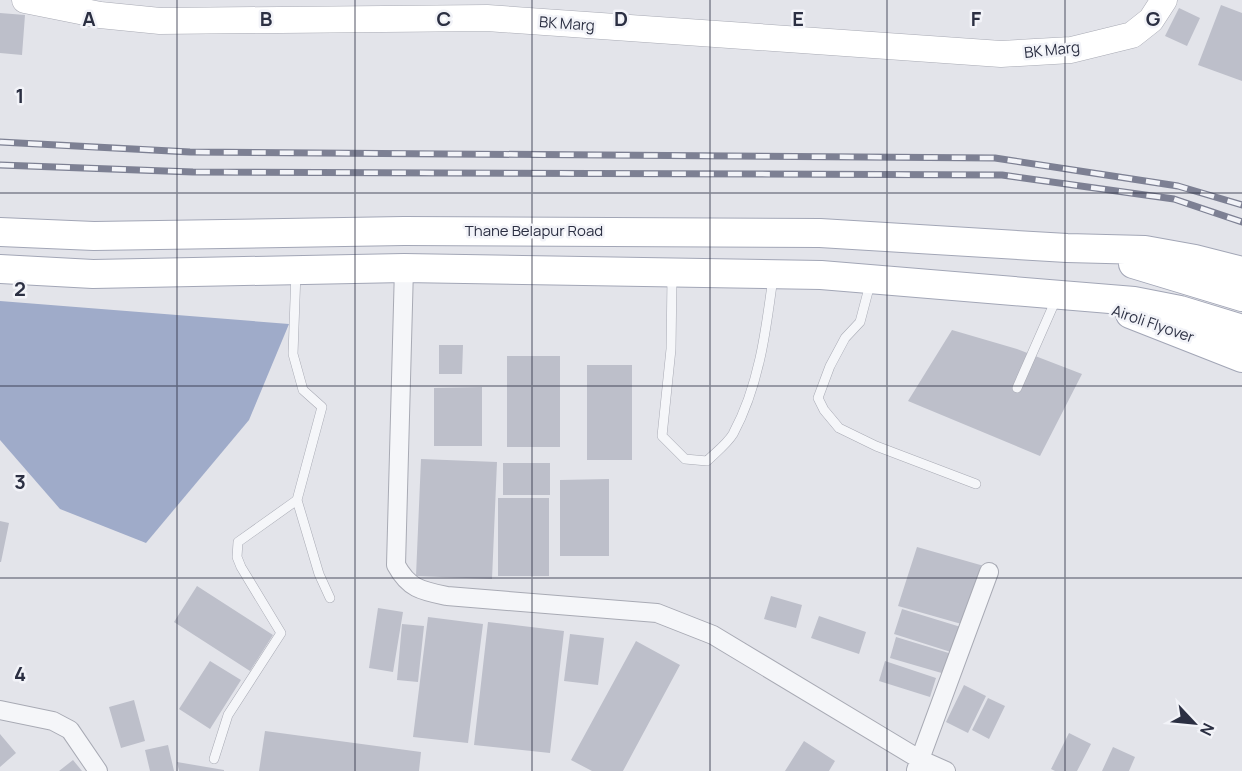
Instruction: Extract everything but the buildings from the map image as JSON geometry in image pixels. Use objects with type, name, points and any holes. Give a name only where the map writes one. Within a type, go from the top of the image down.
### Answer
[{"type":"main road","name":"Thane Belapur Road","points":[[0,231],[94,236],[404,231],[820,233],[1067,248],[1142,267],[1238,287]]},
{"type":"main road","points":[[0,269],[93,274],[404,268],[820,275],[1134,301],[1180,310],[1242,329]]},
{"type":"main road","name":"Airoli Flyover","points":[[1059,295],[1131,314],[1242,358]]},
{"type":"street","name":"BK Marg","points":[[25,0],[100,15],[160,21],[492,9],[1001,54],[1071,50],[1132,35],[1151,20],[1164,0]]},
{"type":"street","points":[[404,268],[396,565],[403,579],[420,591],[447,596],[657,613],[712,635],[917,765],[946,771]]},
{"type":"street","points":[[917,765],[989,572]]},
{"type":"street","points":[[0,710],[53,721],[70,730],[98,771]]},
{"type":"lane","points":[[296,270],[293,354],[303,390],[322,406],[297,500],[319,574],[330,598]]},
{"type":"lane","points":[[672,272],[671,349],[662,436],[685,459],[707,461],[732,436],[752,387],[765,343],[773,275]]},
{"type":"lane","points":[[871,279],[860,322],[845,338],[830,366],[818,398],[824,410],[839,428],[876,446],[976,484]]},
{"type":"lane","points":[[1017,388],[1059,295]]},
{"type":"lane","points":[[214,759],[228,715],[281,633],[241,567],[237,557],[238,542],[297,500]]},
{"type":"water","points":[[0,301],[289,324],[249,420],[146,543],[60,509],[0,440]]},
{"type":"railway","points":[[0,142],[190,152],[995,158],[1178,186],[1242,205]]},
{"type":"railway","points":[[0,165],[193,172],[1002,175],[1174,199],[1242,222]]}]
